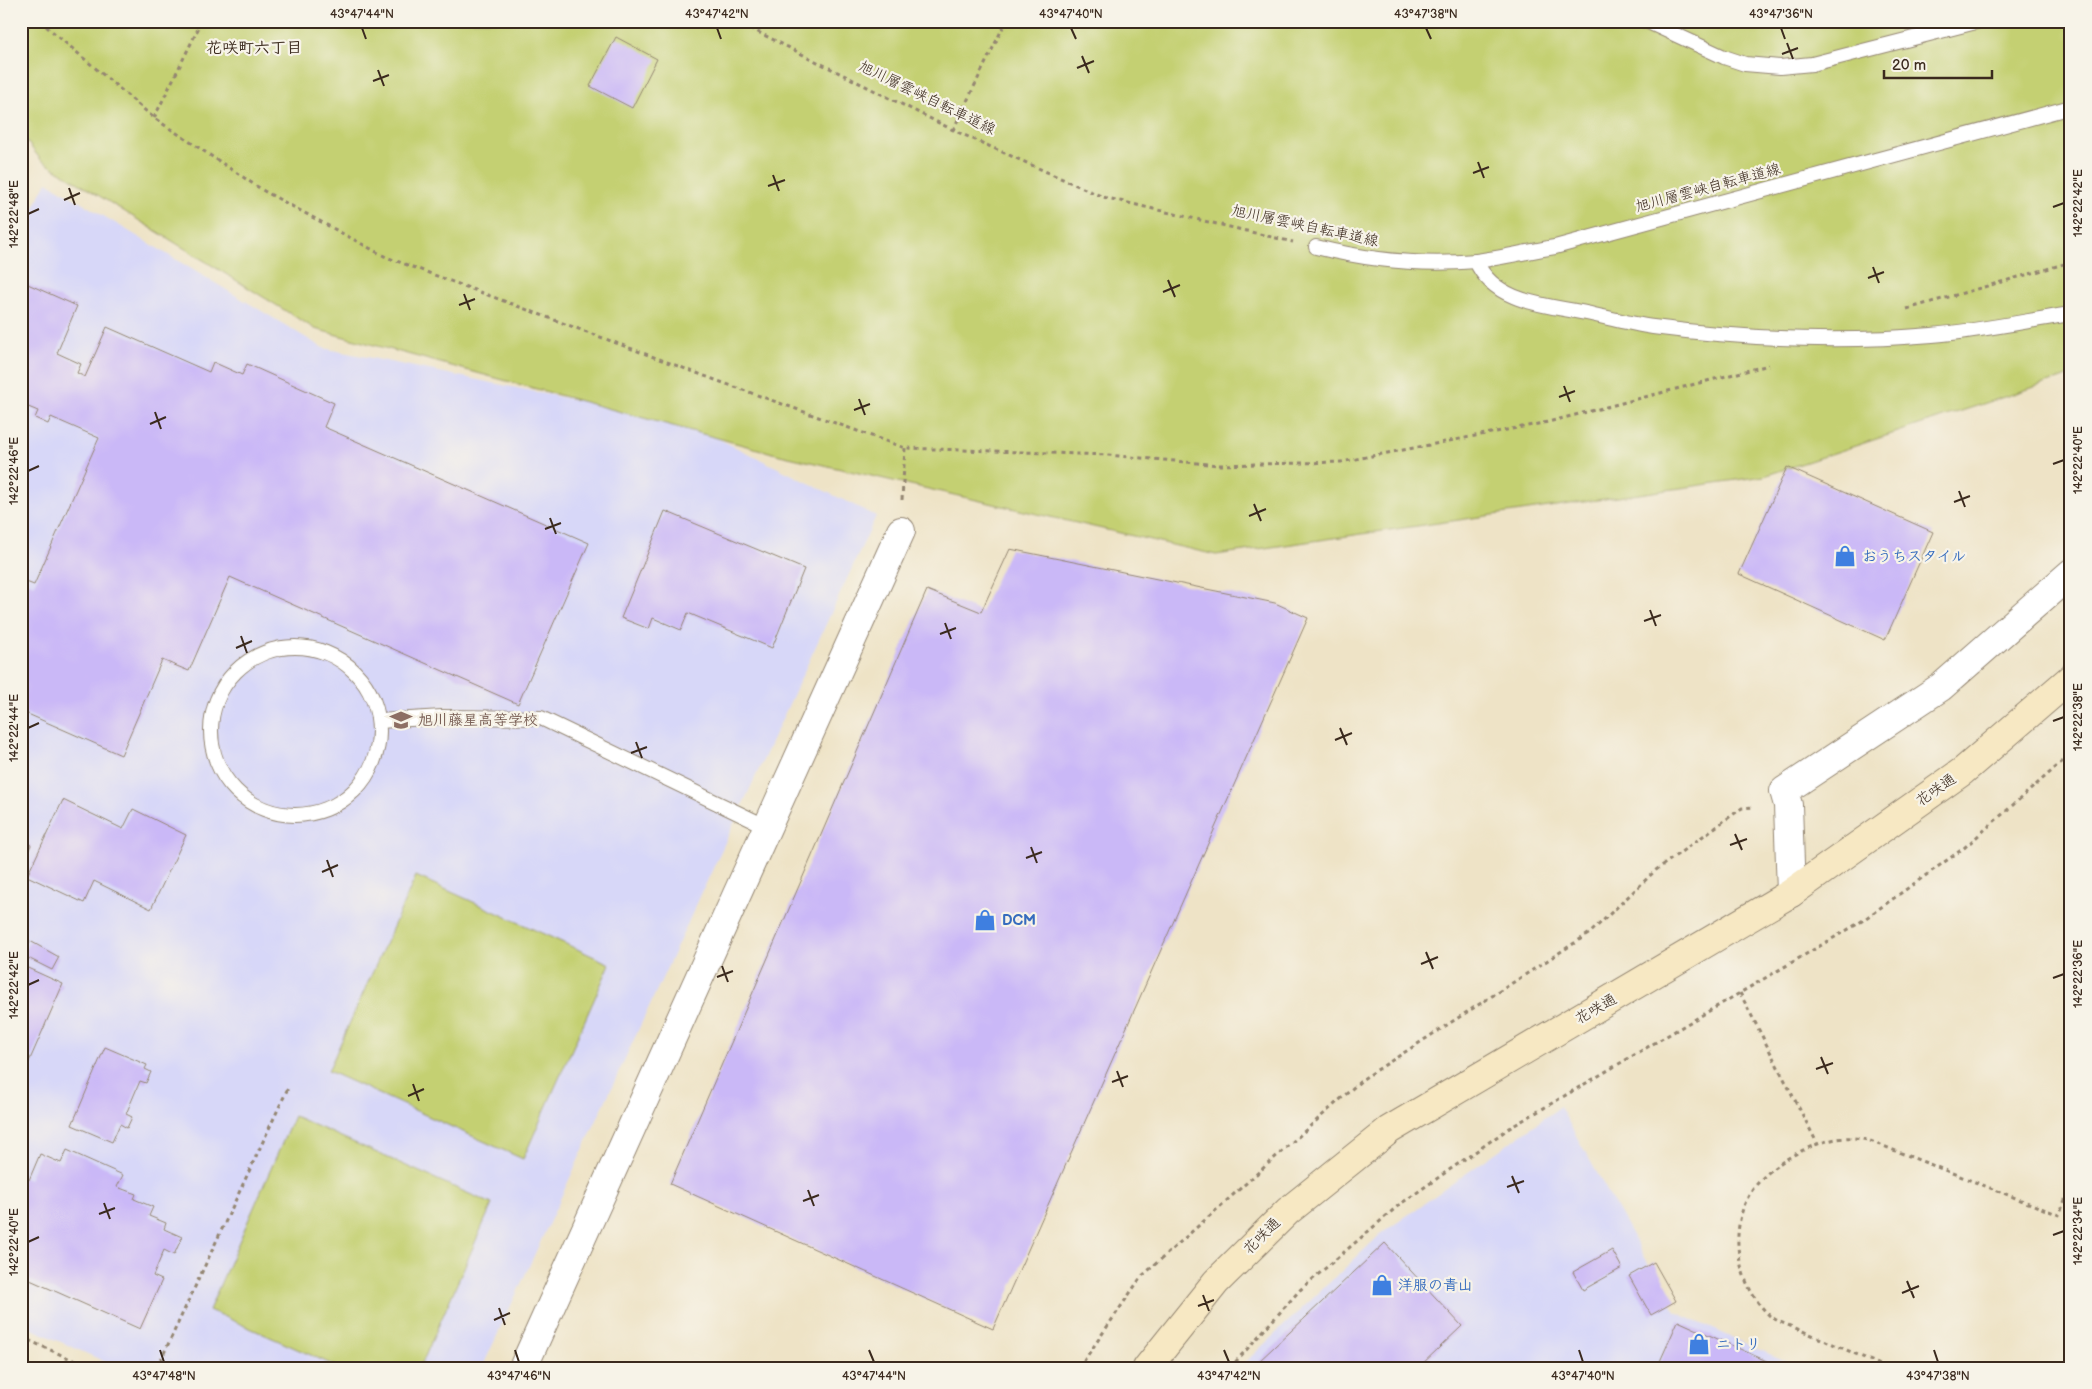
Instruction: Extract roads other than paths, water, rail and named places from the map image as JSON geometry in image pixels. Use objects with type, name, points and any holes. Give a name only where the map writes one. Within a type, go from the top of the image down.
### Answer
[{"type":"street","points":[[523,1368],[901,531]]},
{"type":"street","points":[[1791,893],[1788,805],[1784,791],[1941,687],[2071,573]]},
{"type":"street","name":"花咲通","points":[[1147,1368],[1216,1282],[1288,1211],[1389,1130],[1791,893],[1963,770],[2071,678]]},
{"type":"lane","points":[[1646,21],[1744,64],[1780,67],[1812,64],[1980,21]]},
{"type":"lane","name":"旭川層雲峡自転車道線","points":[[1316,247],[1344,254],[1404,262],[1476,261],[1555,246],[2071,107]]},
{"type":"lane","points":[[1476,261],[1481,273],[1490,284],[1523,300],[1652,326],[1762,338],[1836,339],[1933,335],[2071,314]]},
{"type":"lane","points":[[286,646],[308,647],[329,653],[348,665],[363,681],[373,700],[379,721],[376,750],[372,764],[361,784],[326,810],[304,815],[282,815],[261,809],[242,797],[226,781],[222,774],[215,761],[210,739],[213,710],[229,676],[246,661],[265,651],[286,646]]},
{"type":"lane","points":[[379,721],[442,717],[540,718],[767,827]]},
{"type":"place","name":"おうちスタイル","points":[[1845,556]]},
{"type":"place","name":"旭川藤星高等学校","points":[[401,720]]},
{"type":"place","name":"DCM","points":[[985,920]]},
{"type":"place","name":"洋服の青山","points":[[1382,1285]]},
{"type":"place","name":"ニトリ","points":[[1699,1344]]},
{"type":"district","name":"花咲町六丁目","points":[[254,48]]}]
